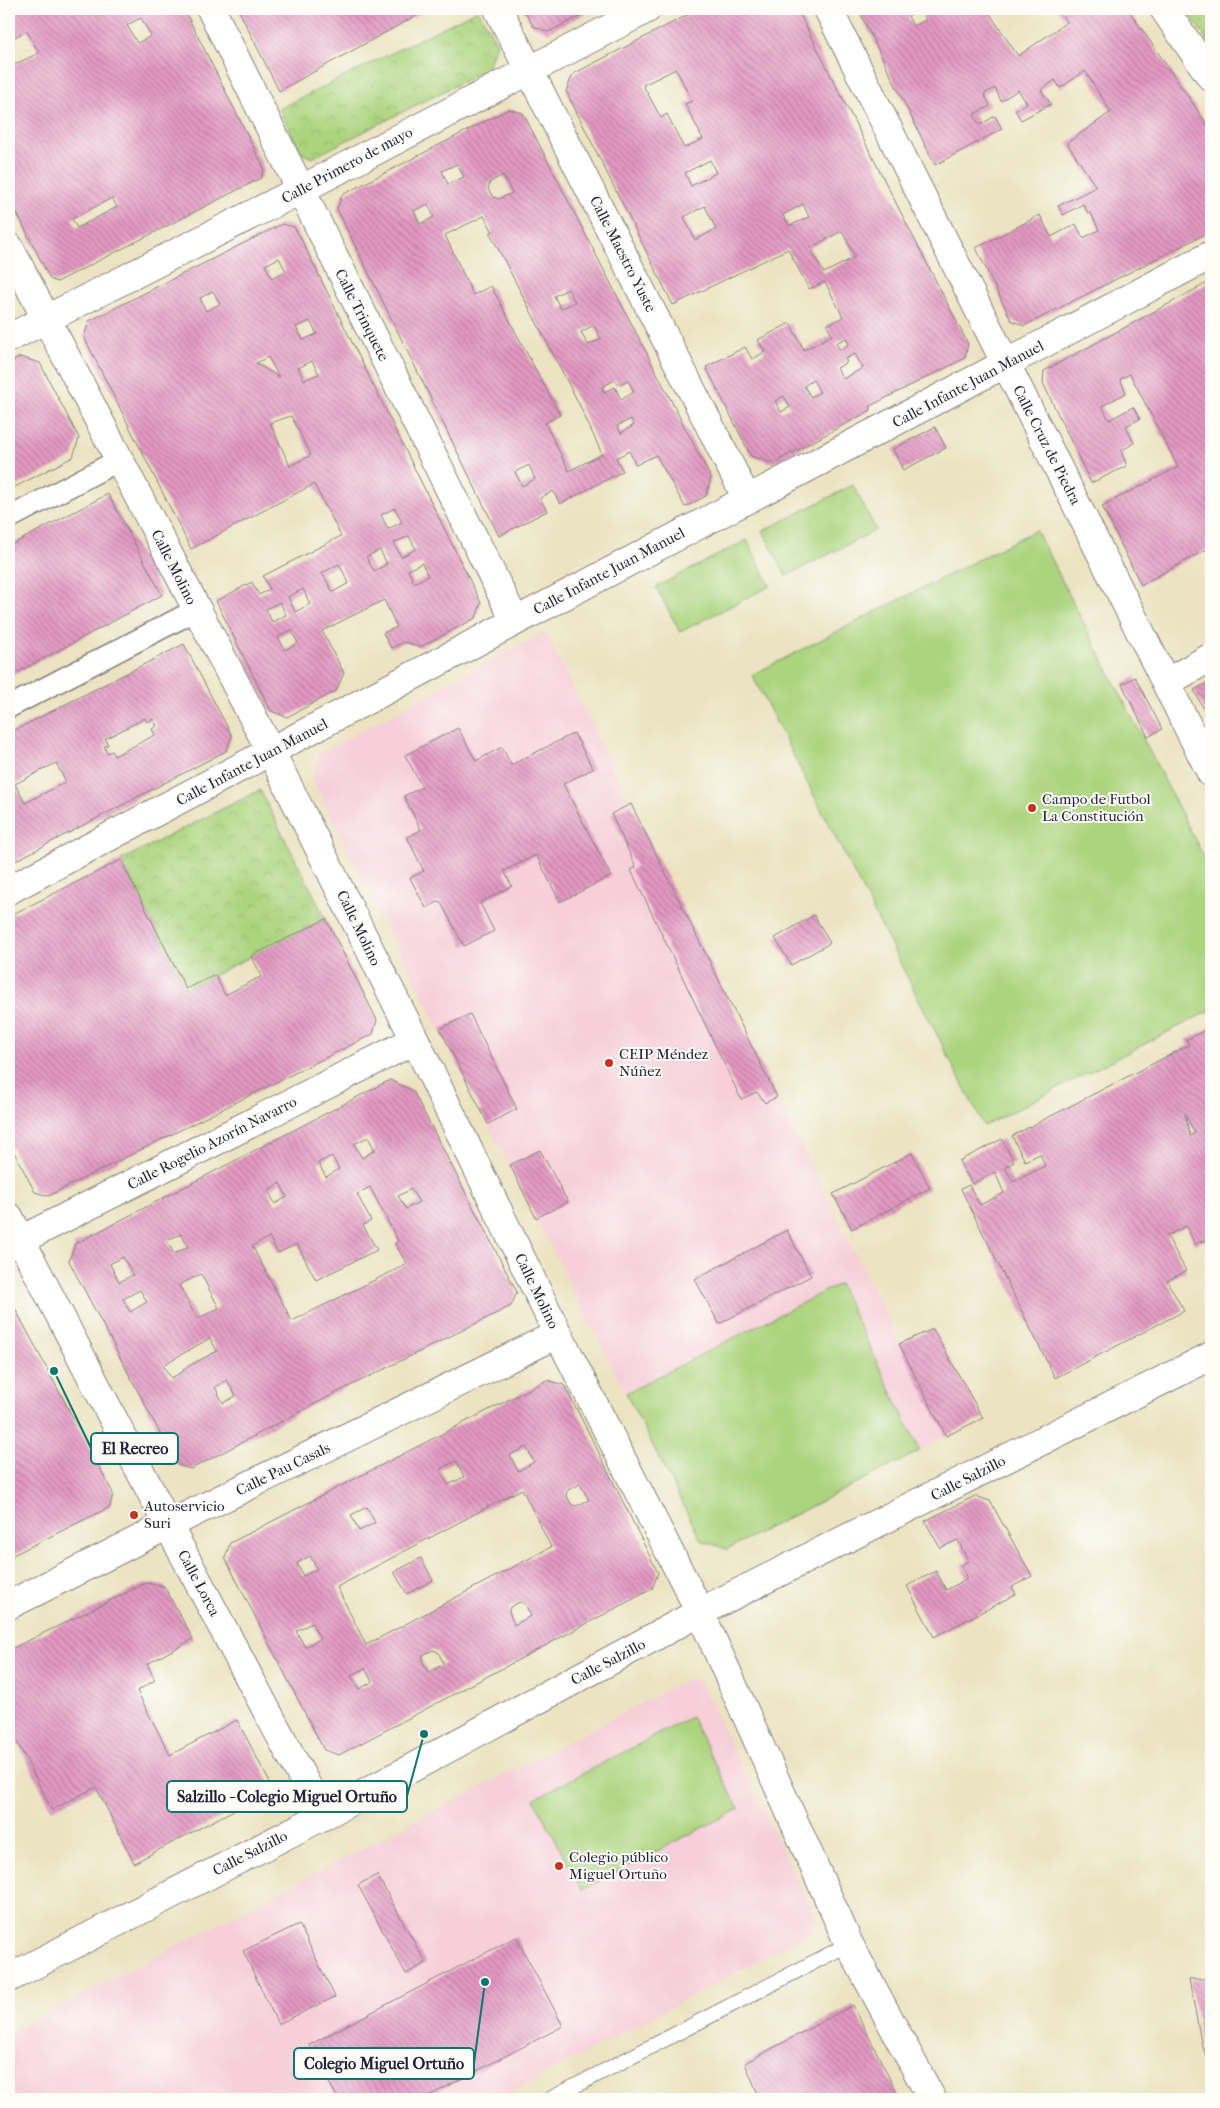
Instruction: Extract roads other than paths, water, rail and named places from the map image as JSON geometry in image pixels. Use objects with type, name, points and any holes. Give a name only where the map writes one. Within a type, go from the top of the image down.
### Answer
[{"type":"street","name":"Calle Trinquete","points":[[211,9],[516,621]]},
{"type":"street","name":"Calle Maestro Yuste","points":[[498,9],[747,499]]},
{"type":"street","name":"Calle Primero de mayo","points":[[9,338],[300,190],[529,69],[648,9]]},
{"type":"street","name":"Calle Cruz de Piedra","points":[[828,9],[1211,773]]},
{"type":"street","points":[[1164,9],[1211,77]]},
{"type":"street","name":"Calle Molino","points":[[9,247],[196,610],[272,752],[558,1334],[700,1612],[849,1944],[932,2099]]},
{"type":"street","name":"Calle Infante Juan Manuel","points":[[9,890],[1211,255]]},
{"type":"street","points":[[9,518],[120,460]]},
{"type":"street","points":[[9,707],[196,610]]},
{"type":"street","points":[[1166,683],[1211,657]]},
{"type":"street","name":"Calle Rogelio Azorín Navarro","points":[[13,1234],[415,1040]]},
{"type":"street","name":"Calle Lorca","points":[[13,1234],[323,1816]]},
{"type":"street","name":"Calle Pau Casals","points":[[9,1605],[558,1334]]},
{"type":"street","name":"Calle Salzillo","points":[[9,1978],[323,1816],[700,1612],[1211,1356]]},
{"type":"lane","points":[[550,2099],[849,1944]]},
{"type":"place","name":"Campo de Futbol La Constitución","points":[[1032,808]]},
{"type":"place","name":"CEIP Méndez Núñez","points":[[609,1063]]},
{"type":"place","name":"El Recreo","points":[[54,1371]]},
{"type":"place","name":"Autoservicio Suri","points":[[134,1515]]},
{"type":"place","name":"Salzillo - Colegio Miguel Ortuño","points":[[424,1734]]},
{"type":"place","name":"Colegio público Miguel Ortuño","points":[[559,1866]]},
{"type":"place","name":"Colegio Miguel Ortuño","points":[[485,1982]]}]
